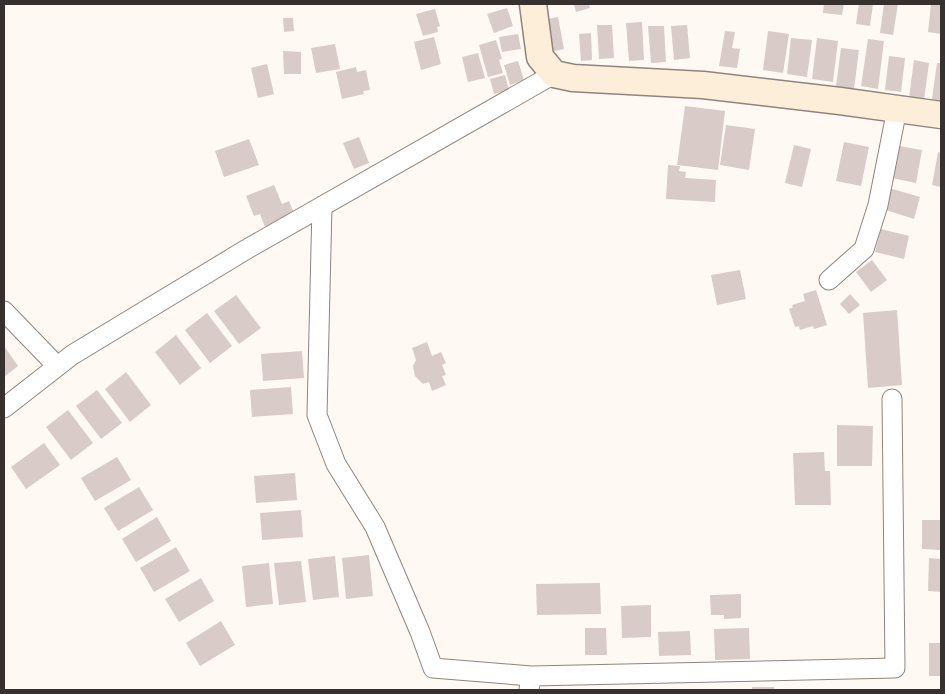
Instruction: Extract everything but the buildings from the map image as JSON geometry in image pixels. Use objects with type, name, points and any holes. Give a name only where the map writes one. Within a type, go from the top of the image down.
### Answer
[{"type":"street","points":[[533,4],[540,57],[554,74],[573,78],[703,85],[941,115]]},
{"type":"street","points":[[4,408],[72,355],[247,249],[554,74]]},
{"type":"street","points":[[829,280],[864,250],[878,205],[897,109]]},
{"type":"street","points":[[322,206],[317,415],[336,464],[375,527],[420,632],[433,668],[530,683],[896,668],[892,399]]},
{"type":"street","points":[[4,311],[57,366]]}]
